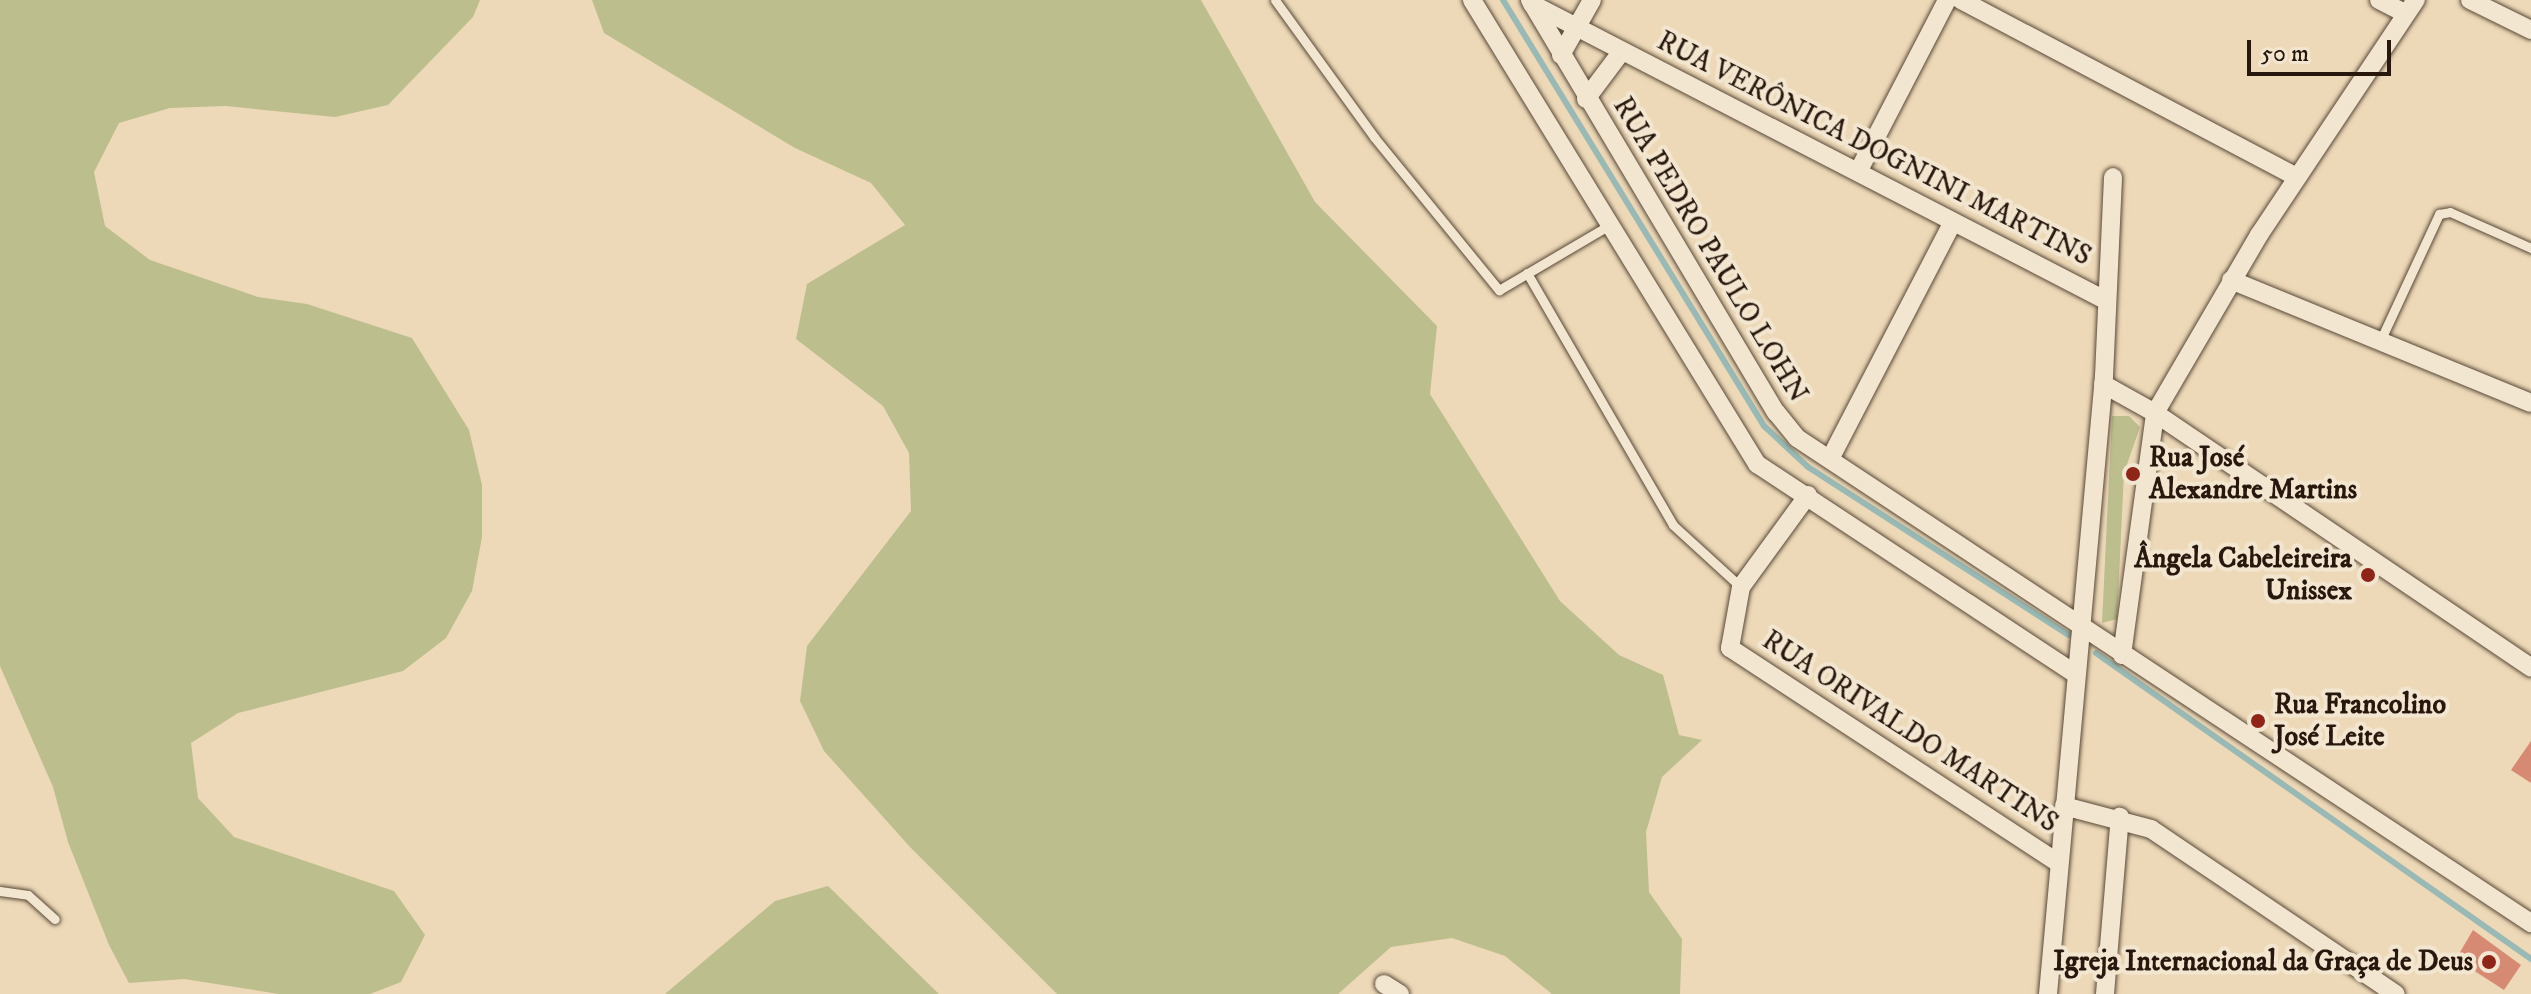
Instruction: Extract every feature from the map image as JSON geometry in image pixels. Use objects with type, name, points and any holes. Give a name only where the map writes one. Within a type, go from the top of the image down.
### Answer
[{"type":"street","points":[[1472,0],[1757,464],[2076,674]]},
{"type":"street","points":[[1561,55],[1592,0]]},
{"type":"street","points":[[1859,170],[1947,0]]},
{"type":"street","points":[[1961,0],[2297,177]]},
{"type":"street","points":[[2122,655],[2155,413],[2231,280],[2411,7],[2379,0]]},
{"type":"street","points":[[2470,0],[2531,30]]},
{"type":"street","name":"RUA VERÔNICA DOGNINI MARTINS","points":[[1531,2],[1859,170],[1952,224],[2105,300]]},
{"type":"street","name":"RUA PEDRO PAULO LOHN","points":[[1531,2],[1586,99],[1785,426],[2080,627]]},
{"type":"street","points":[[1586,99],[1622,51]]},
{"type":"street","points":[[2047,992],[2103,384],[2113,177]]},
{"type":"street","points":[[1830,459],[1952,224]]},
{"type":"street","points":[[2231,280],[2531,403]]},
{"type":"street","points":[[2103,384],[2155,413],[2531,668]]},
{"type":"street","points":[[1741,587],[1808,495]]},
{"type":"street","name":"RUA ORIVALDO MARTINS","points":[[1741,587],[1730,648],[2059,863]]},
{"type":"street","points":[[2080,627],[2531,923]]},
{"type":"street","points":[[2064,806],[2120,817],[2151,829],[2396,994]]},
{"type":"street","points":[[2105,994],[2120,817]]},
{"type":"lane","points":[[1275,0],[1374,137],[1499,290],[1611,224]]},
{"type":"lane","points":[[2381,339],[2439,214],[2450,212],[2531,248]]},
{"type":"lane","points":[[1527,273],[1673,525],[1741,587]]},
{"type":"lane","points":[[0,891],[28,895],[55,919]]},
{"type":"green space","points":[[0,0],[480,0],[473,17],[388,105],[335,117],[225,106],[170,108],[119,123],[94,172],[105,226],[150,260],[258,297],[307,304],[412,338],[469,430],[482,485],[482,537],[472,591],[446,638],[403,671],[238,713],[191,743],[198,798],[234,837],[394,891],[425,935],[401,982],[370,994],[279,994],[184,979],[129,983],[109,945],[68,842],[53,787],[0,666]]},
{"type":"green space","points":[[592,0],[1201,0],[1315,202],[1437,326],[1430,394],[1560,601],[1619,655],[1663,675],[1679,735],[1702,740],[1662,777],[1646,832],[1649,892],[1682,939],[1680,994],[1552,994],[1505,956],[1452,938],[1391,947],[1338,994],[1057,994],[910,847],[824,751],[800,701],[807,646],[911,511],[909,453],[883,406],[796,339],[807,284],[905,225],[871,183],[795,148],[604,33]]},
{"type":"green space","points":[[2112,416],[2129,416],[2140,427],[2124,473],[2117,619],[2102,623]]},
{"type":"green space","points":[[828,886],[939,994],[665,994],[775,901]]},
{"type":"building","points":[[2531,741],[2531,783],[2511,770]]},
{"type":"building","name":"Igreja Internacional da Graça de Deus","points":[[2473,930],[2521,965],[2504,990],[2456,959]]},
{"type":"waterway","points":[[1503,0],[1764,426],[1808,467],[2069,635]]},
{"type":"waterway","points":[[2096,653],[2531,959]]},
{"type":"place","name":"Rua José Alexandre Martins","points":[[2133,474]]},
{"type":"place","name":"Ângela Cabeleireira Unissex","points":[[2368,575]]},
{"type":"place","name":"Rua Francolino José Leite","points":[[2258,721]]},
{"type":"place","name":"Igreja Internacional da Graça de Deus","points":[[2489,962]]}]
